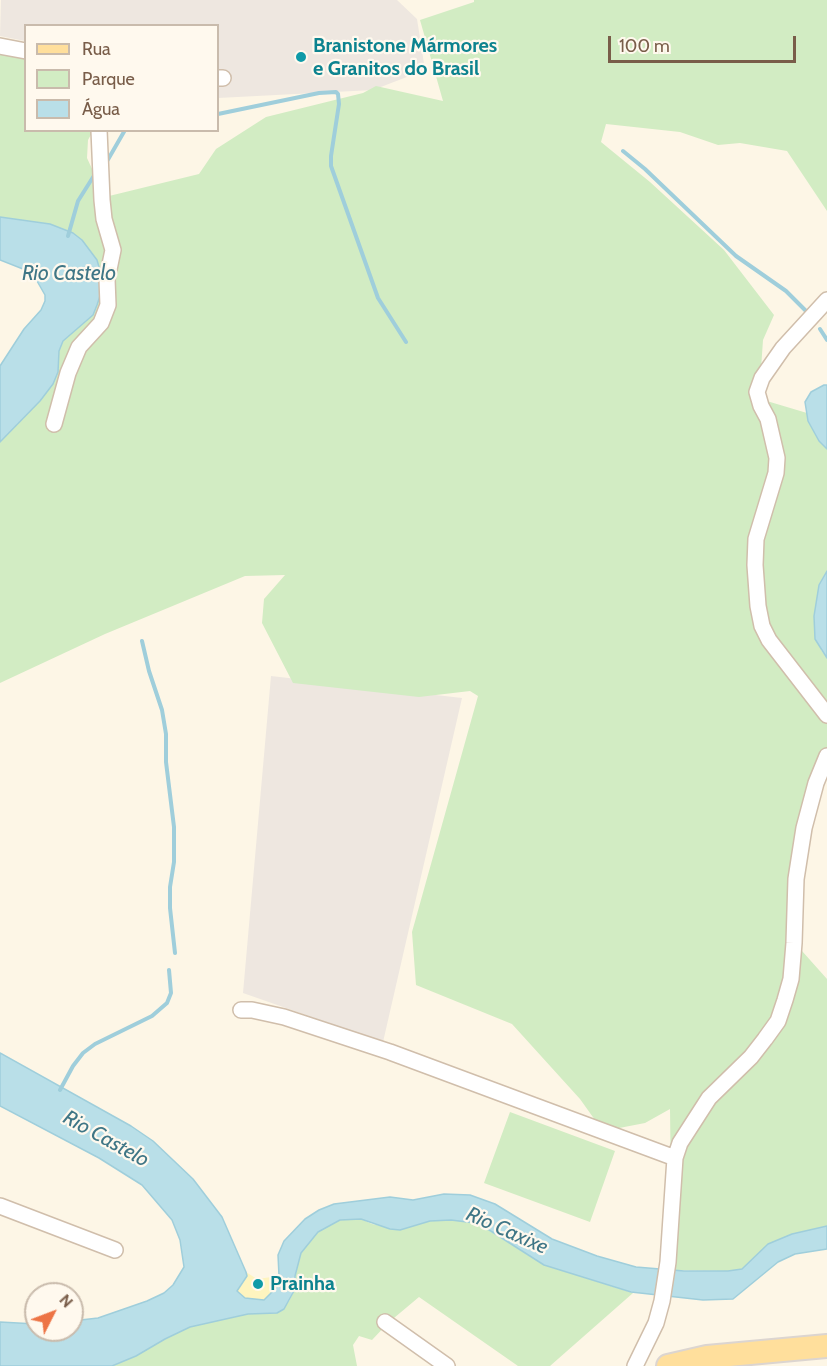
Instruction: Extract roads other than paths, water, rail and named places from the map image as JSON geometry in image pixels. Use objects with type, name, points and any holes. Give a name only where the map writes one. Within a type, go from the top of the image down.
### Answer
[{"type":"main road","points":[[668,1366],[707,1357],[827,1346]]},
{"type":"street","points":[[0,46],[24,51]]},
{"type":"street","points":[[54,424],[68,374],[79,347],[101,323],[108,305],[107,279],[113,250],[104,219],[99,132]]},
{"type":"street","points":[[827,300],[783,348],[762,378],[757,392],[768,419],[777,458],[776,473],[756,539],[755,565],[762,626],[769,640],[827,715]]},
{"type":"street","points":[[635,1366],[656,1323],[662,1301],[668,1262],[675,1158],[680,1143],[710,1098],[751,1057],[778,1021],[791,979],[795,879],[804,828],[816,783],[827,756]]},
{"type":"street","points":[[241,1010],[284,1017],[390,1052],[675,1158]]},
{"type":"street","points":[[0,1206],[116,1250]]},
{"type":"street","points":[[385,1322],[447,1366]]},
{"type":"water","name":"Rio Castelo","points":[[0,217],[50,224],[73,233],[82,240],[97,260],[101,274],[101,293],[93,315],[63,341],[59,351],[58,372],[53,384],[40,401],[0,442],[0,366],[24,329],[41,310],[45,295],[37,281],[23,269],[0,260]]},
{"type":"water","points":[[827,385],[827,449],[819,441],[808,421],[805,402],[811,392]]},
{"type":"water","points":[[827,571],[827,658],[815,639],[814,616],[819,585]]},
{"type":"water","name":"Rio Caxixe","points":[[0,1053],[131,1126],[153,1141],[193,1179],[222,1217],[246,1272],[247,1276],[237,1291],[245,1298],[264,1300],[277,1287],[278,1255],[284,1241],[305,1219],[334,1204],[390,1197],[413,1200],[444,1194],[470,1195],[495,1204],[552,1239],[597,1256],[636,1267],[684,1271],[742,1269],[768,1244],[792,1234],[827,1226],[827,1249],[795,1254],[778,1262],[733,1299],[703,1300],[631,1292],[544,1265],[475,1223],[451,1220],[430,1221],[400,1230],[361,1219],[340,1220],[318,1232],[301,1253],[295,1276],[295,1289],[284,1309],[277,1313],[248,1314],[190,1327],[112,1366],[0,1366],[0,1322],[24,1323],[24,1342],[84,1342],[84,1320],[98,1318],[164,1293],[173,1285],[184,1267],[180,1240],[172,1220],[142,1185],[99,1158],[0,1106]]},
{"type":"waterway","points":[[219,114],[319,93],[336,92],[338,94],[339,104],[331,166],[378,298],[406,342]]},
{"type":"waterway","points":[[106,163],[124,132]]},
{"type":"waterway","points":[[623,151],[736,256],[786,291],[806,311]]},
{"type":"waterway","points":[[68,236],[78,201],[95,174]]},
{"type":"waterway","points":[[820,329],[827,340]]},
{"type":"waterway","points":[[142,641],[162,710],[166,734],[166,762],[174,827],[170,908],[175,953]]},
{"type":"waterway","points":[[60,1090],[83,1053],[95,1044],[152,1016],[167,1003],[171,993],[169,970]]},
{"type":"place","name":"Branistone Mármores e Granitos do Brasil","points":[[301,57]]},
{"type":"place","name":"Prainha","points":[[258,1284]]}]
